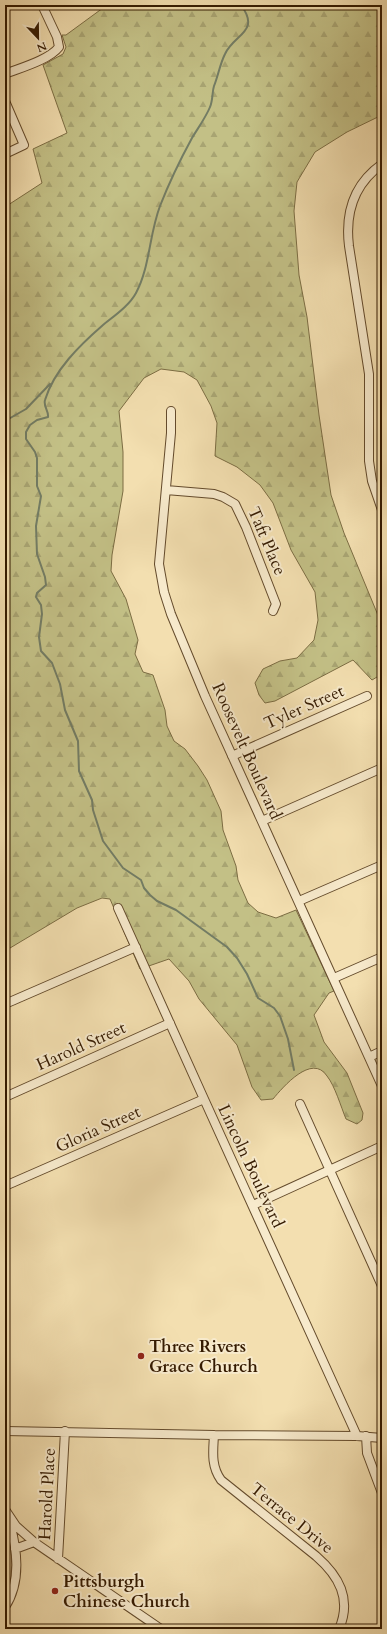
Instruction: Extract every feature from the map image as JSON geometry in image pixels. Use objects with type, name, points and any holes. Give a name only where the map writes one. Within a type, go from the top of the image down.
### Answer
[{"type":"street","points":[[5,74],[41,59],[56,51],[59,47],[57,37],[42,5]]},
{"type":"street","points":[[5,101],[24,145],[5,154]]},
{"type":"street","points":[[382,164],[369,174],[359,188],[352,203],[347,226],[369,374],[369,461],[374,486],[382,510]]},
{"type":"street","name":"Roosevelt Boulevard","points":[[171,411],[171,433],[159,564],[164,592],[171,614],[232,756],[382,1086]]},
{"type":"street","name":"Taft Place","points":[[166,490],[214,494],[223,496],[235,504],[246,527],[276,604],[273,611]]},
{"type":"street","name":"Tyler Street","points":[[232,756],[367,696]]},
{"type":"street","points":[[262,821],[382,768]]},
{"type":"street","points":[[299,901],[382,865]]},
{"type":"street","name":"Lincoln Boulevard","points":[[118,908],[357,1436]]},
{"type":"street","points":[[5,1004],[136,947]]},
{"type":"street","points":[[334,978],[382,957]]},
{"type":"street","name":"Harold Street","points":[[5,1097],[170,1023]]},
{"type":"street","points":[[369,1057],[382,1051]]},
{"type":"street","name":"Gloria Street","points":[[5,1186],[204,1100]]},
{"type":"street","points":[[300,1104],[382,1286]]},
{"type":"street","points":[[252,1205],[382,1146]]},
{"type":"street","points":[[5,1430],[214,1435],[366,1436],[382,1438]]},
{"type":"street","name":"Harold Place","points":[[58,1559],[65,1431]]},
{"type":"street","name":"Terrace Drive","points":[[214,1435],[213,1463],[221,1480],[316,1556],[336,1576],[341,1587],[344,1607],[340,1629]]},
{"type":"street","points":[[366,1436],[367,1453],[382,1493]]},
{"type":"street","points":[[5,1510],[16,1526],[34,1542],[161,1629]]},
{"type":"street","points":[[5,1510],[15,1549],[15,1581],[12,1593],[5,1607]]},
{"type":"street","points":[[15,1549],[34,1542]]},
{"type":"green space","points":[[107,5],[382,5],[382,115],[347,132],[315,152],[297,182],[294,211],[299,275],[307,317],[319,415],[331,495],[344,533],[382,625],[382,674],[372,680],[353,660],[275,701],[265,703],[259,695],[255,683],[263,669],[280,661],[297,658],[314,640],[318,620],[315,592],[291,550],[273,503],[260,485],[237,467],[215,456],[217,423],[211,406],[197,380],[184,372],[161,369],[144,378],[119,411],[123,452],[123,491],[112,555],[111,571],[126,599],[138,640],[135,654],[143,672],[153,675],[165,710],[167,726],[174,741],[185,749],[207,780],[221,811],[223,830],[236,866],[238,880],[248,903],[258,912],[276,918],[296,910],[334,991],[329,993],[314,1015],[324,1042],[347,1073],[363,1113],[362,1120],[357,1124],[346,1119],[333,1085],[321,1070],[314,1068],[298,1074],[273,1099],[261,1100],[252,1087],[237,1045],[199,999],[189,981],[169,959],[140,969],[110,899],[102,898],[77,908],[5,951],[5,207],[42,183],[33,149],[67,133],[43,65],[63,54],[66,47],[62,35],[66,35]]},
{"type":"waterway","points":[[241,5],[248,21],[247,27],[229,47],[225,54],[214,86],[210,107],[183,155],[163,197],[156,217],[141,283],[133,298],[86,341],[61,368],[49,389],[45,400],[48,417],[37,420],[30,425],[26,432],[26,439],[35,452],[37,458],[37,486],[41,496],[36,526],[37,554],[45,577],[46,585],[37,593],[36,597],[41,605],[42,614],[39,637],[41,651],[52,663],[60,684],[65,710],[78,741],[79,771],[92,800],[93,810],[103,841],[123,868],[141,880],[144,888],[150,895],[157,901],[176,910],[227,947],[237,958],[247,974],[258,998],[274,1008],[280,1016],[288,1039],[294,1070]]},
{"type":"waterway","points":[[5,421],[26,409],[50,384]]},
{"type":"place","name":"Three Rivers Grace Church","points":[[141,1356]]},
{"type":"place","name":"Pittsburgh Chinese Church","points":[[55,1591]]}]
